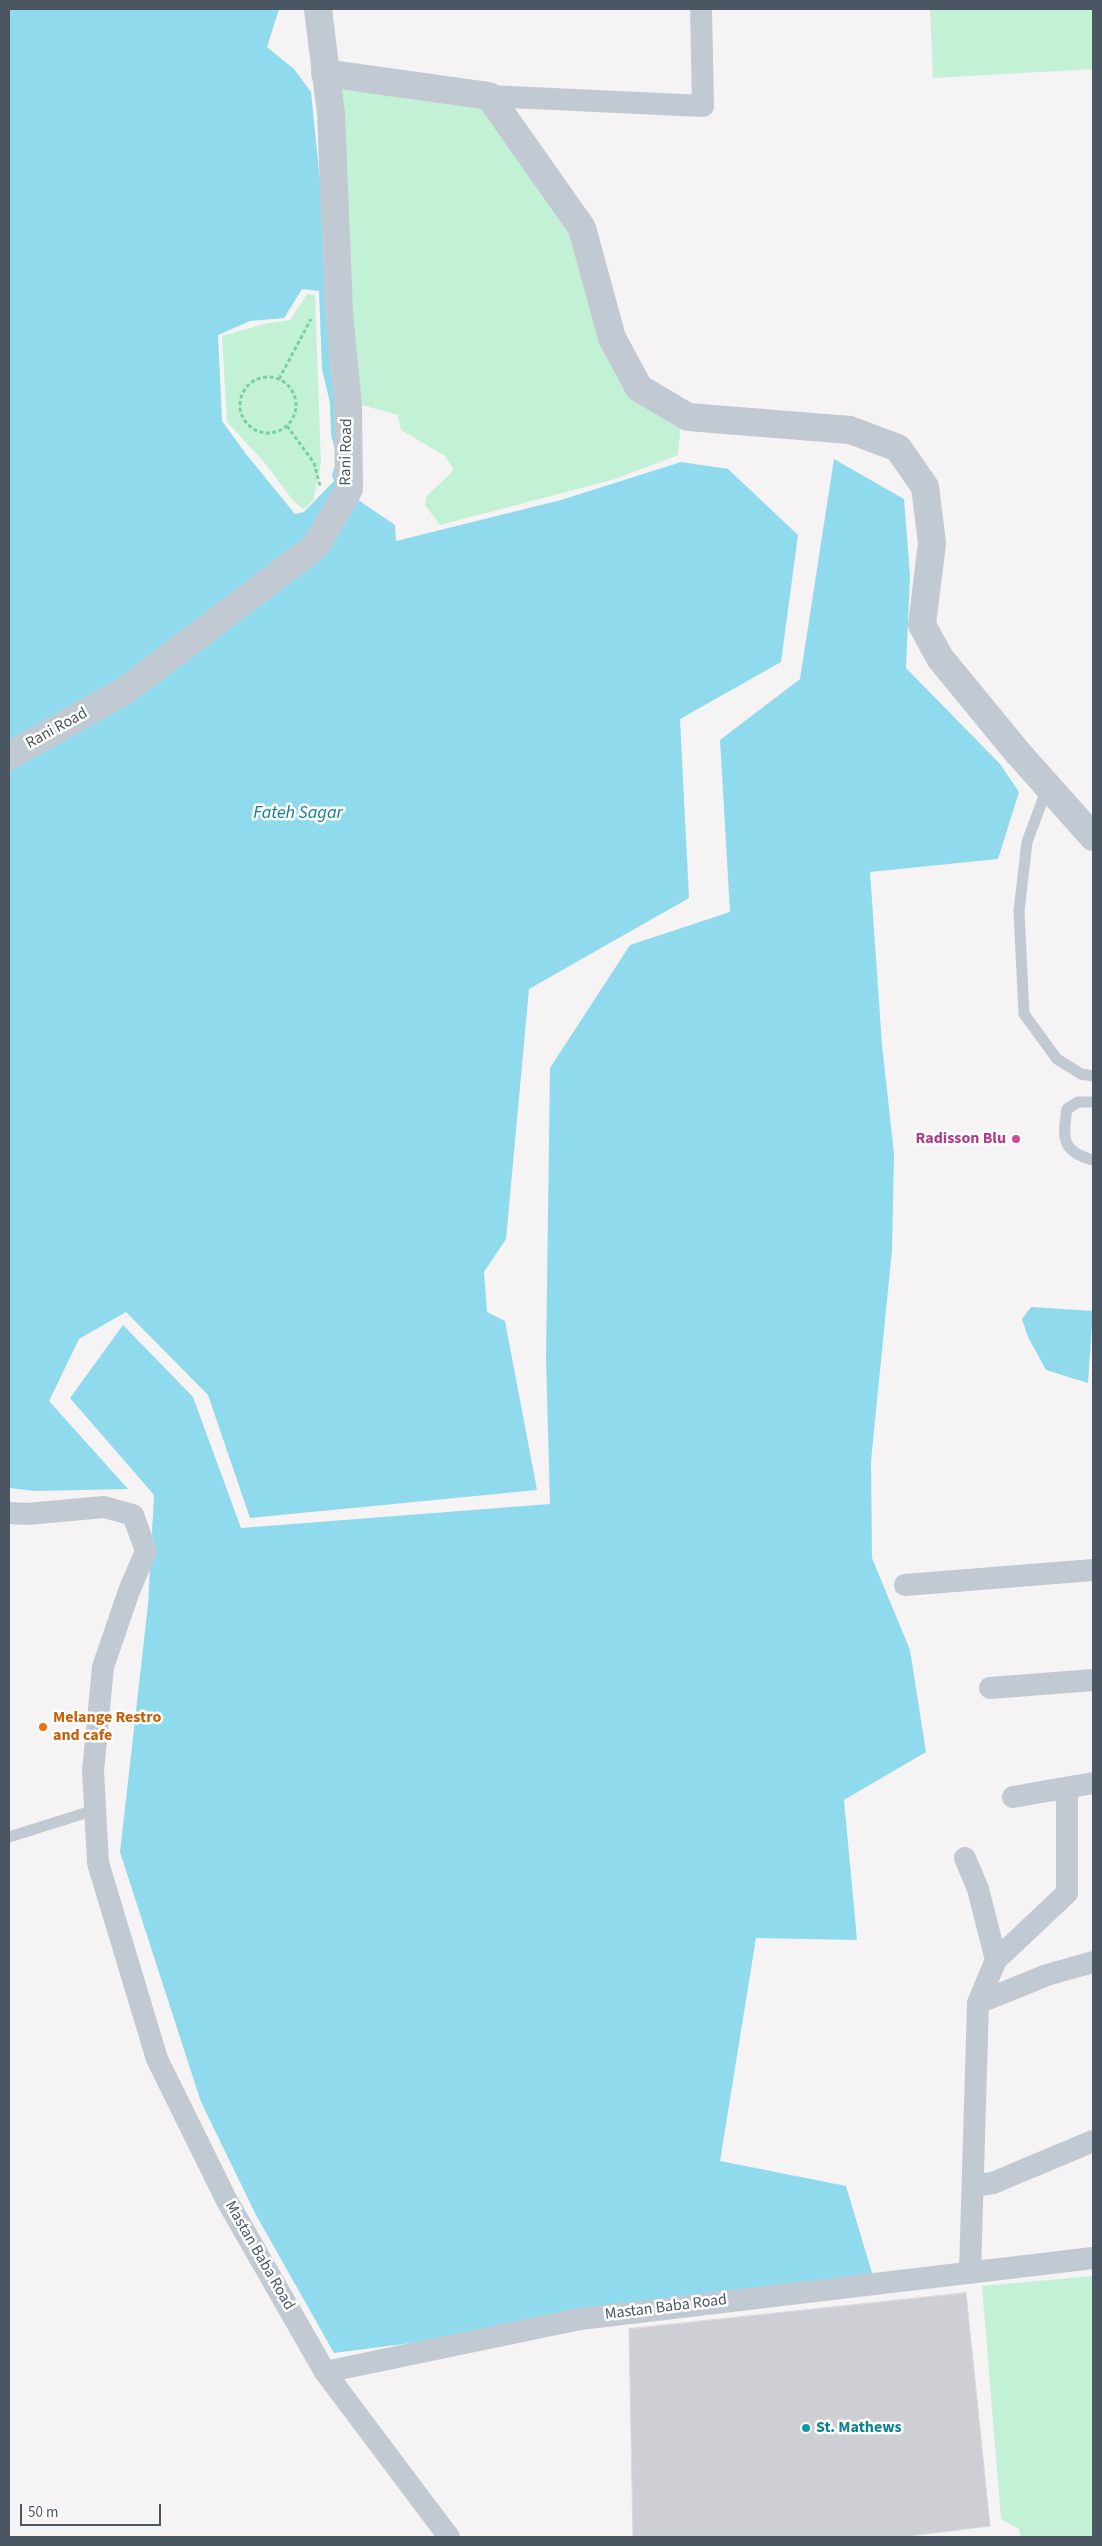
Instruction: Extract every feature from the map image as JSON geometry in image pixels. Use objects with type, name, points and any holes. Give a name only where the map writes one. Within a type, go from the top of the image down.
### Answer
[{"type":"street","name":"Rani Road","points":[[9,756],[126,690],[316,546],[349,489],[348,406],[339,312],[331,114],[318,9]]},
{"type":"street","points":[[325,73],[489,96],[703,106],[701,9]]},
{"type":"street","points":[[489,96],[582,228],[612,338],[639,388],[688,417],[850,430],[898,448],[925,487],[932,543],[922,625],[940,658],[1093,838]]},
{"type":"street","name":"Mastan Baba Road","points":[[9,1513],[27,1514],[104,1507],[133,1515],[146,1551],[129,1591],[103,1667],[93,1771],[98,1862],[157,2059],[226,2199],[325,2372],[580,2319],[1093,2258]]},
{"type":"street","points":[[905,1584],[1093,1570]]},
{"type":"street","points":[[990,1688],[1093,1680]]},
{"type":"street","points":[[1013,1797],[1093,1783]]},
{"type":"street","points":[[970,2272],[978,2003],[996,1960],[1067,1893],[1067,1788]]},
{"type":"street","points":[[965,1858],[978,1889],[996,1960]]},
{"type":"street","points":[[978,2003],[1047,1975],[1093,1962]]},
{"type":"street","points":[[973,2186],[993,2183],[1093,2141]]},
{"type":"street","points":[[325,2372],[449,2537]]},
{"type":"lane","points":[[1048,786],[1027,842],[1019,911],[1024,1014],[1057,1058],[1081,1074],[1093,1076]]},
{"type":"lane","points":[[1093,1102],[1078,1102],[1067,1109],[1064,1129],[1068,1147],[1078,1156],[1093,1160]]},
{"type":"lane","points":[[9,1837],[95,1810]]},
{"type":"path","points":[[279,379],[311,320]]},
{"type":"path","points":[[270,377],[279,379],[293,391],[296,400],[296,410],[287,426],[271,433],[253,429],[246,423],[240,406],[246,389],[253,382],[270,377]]},
{"type":"path","points":[[287,426],[314,463],[320,486]]},
{"type":"green space","points":[[930,9],[1093,9],[1093,69],[933,78]]},
{"type":"green space","points":[[338,89],[483,104],[575,232],[601,332],[681,420],[678,455],[612,480],[440,525],[425,505],[426,497],[453,469],[445,456],[401,430],[398,415],[354,403]]},
{"type":"green space","points":[[307,294],[315,295],[321,463],[313,501],[304,509],[295,503],[264,462],[227,422],[222,336],[264,324],[290,320]]},
{"type":"green space","points":[[1093,2276],[1093,2537],[1020,2537],[1019,2529],[1001,2519],[982,2286]]},
{"type":"water","name":"Fateh Sagar","points":[[9,9],[279,9],[267,47],[294,69],[311,92],[322,200],[339,487],[395,525],[396,541],[561,500],[681,462],[728,469],[798,535],[781,662],[680,719],[689,898],[529,989],[506,1239],[484,1272],[487,1312],[505,1321],[537,1490],[250,1518],[208,1395],[126,1312],[79,1339],[49,1401],[128,1489],[35,1491],[9,1488]],"holes":[[[302,289],[319,291],[322,369],[330,403],[331,435],[336,453],[336,463],[332,475],[334,481],[304,512],[295,514],[222,421],[218,335],[250,321],[284,318]]]},
{"type":"water","points":[[834,459],[904,499],[910,576],[906,668],[1000,764],[1019,792],[998,859],[870,872],[882,1045],[894,1154],[892,1250],[871,1461],[872,1558],[910,1650],[926,1752],[844,1800],[857,1940],[756,1938],[720,2161],[846,2186],[875,2283],[334,2353],[256,2215],[201,2102],[120,1852],[148,1605],[154,1495],[70,1398],[123,1325],[193,1397],[241,1528],[550,1504],[546,1359],[550,1068],[630,945],[730,912],[720,740],[800,679]]},
{"type":"water","points":[[1031,1307],[1093,1311],[1088,1383],[1046,1370],[1028,1337],[1022,1319]]},
{"type":"building","name":"St. Mathews","points":[[966,2293],[990,2526],[902,2537],[633,2537],[629,2329]]},
{"type":"place","name":"Radisson Blu","points":[[1016,1139]]},
{"type":"place","name":"Melange Restro and cafe","points":[[43,1727]]},
{"type":"place","name":"St. Mathews","points":[[806,2428]]}]
